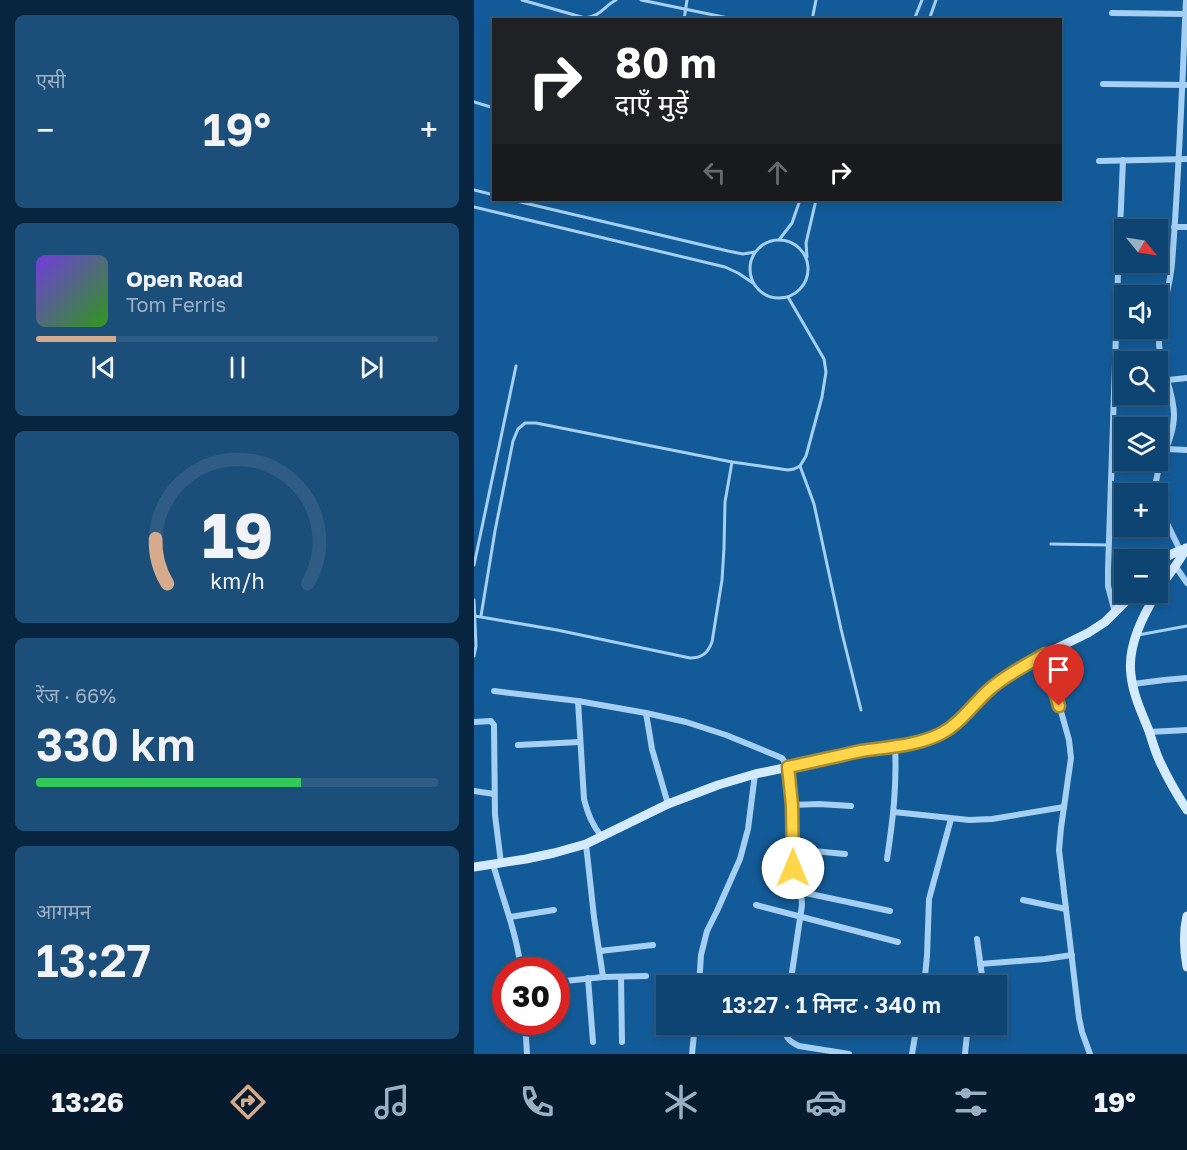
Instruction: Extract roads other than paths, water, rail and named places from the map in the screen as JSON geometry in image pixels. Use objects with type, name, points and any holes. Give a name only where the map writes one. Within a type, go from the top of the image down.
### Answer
[{"type":"street","points":[[1160,351],[1160,325],[1170,285],[1174,227],[1183,159],[1186,0]]},
{"type":"street","points":[[1112,13],[1186,14]]},
{"type":"street","points":[[1104,84],[1185,85]]},
{"type":"street","points":[[1099,161],[1183,159]]},
{"type":"street","points":[[1115,614],[1108,586],[1124,160]]},
{"type":"street","points":[[1174,227],[1187,227]]},
{"type":"street","points":[[1168,442],[1174,415],[1168,380],[1187,378]]},
{"type":"street","points":[[1168,449],[1187,450]]},
{"type":"street","points":[[1168,522],[1184,549]]},
{"type":"street","points":[[1168,556],[1184,549]]},
{"type":"street","points":[[1168,576],[1176,567],[1184,549]]},
{"type":"street","points":[[1176,567],[1187,583]]},
{"type":"street","points":[[474,867],[554,853],[586,844],[669,804],[718,785],[755,774],[896,746],[943,733],[990,689],[1012,673],[1088,633],[1115,614],[1125,603]]},
{"type":"street","points":[[1151,603],[1136,635],[1131,673],[1136,698],[1162,767],[1183,796],[1187,810]]},
{"type":"street","points":[[1045,654],[1069,740],[1071,758],[1059,850],[1082,1032],[1090,1054]]},
{"type":"street","points":[[1133,684],[1187,678]]},
{"type":"street","points":[[494,691],[578,701],[686,722],[777,755],[786,762],[792,805],[793,868],[801,892],[802,905],[792,975]]},
{"type":"street","points":[[578,701],[584,799],[593,826],[602,837]]},
{"type":"street","points":[[646,713],[652,749],[669,804]]},
{"type":"street","points":[[474,722],[491,721],[494,725],[497,864],[501,892],[510,917],[519,957]]},
{"type":"street","points":[[1149,732],[1187,730]]},
{"type":"street","points":[[518,745],[580,742]]},
{"type":"street","points":[[887,859],[894,812],[896,746]]},
{"type":"street","points":[[700,975],[701,955],[707,931],[740,859],[752,805],[755,774]]},
{"type":"street","points":[[474,791],[494,794]]},
{"type":"street","points":[[792,805],[851,806]]},
{"type":"street","points":[[894,812],[969,820],[992,819],[1064,807]]},
{"type":"street","points":[[925,975],[929,899],[951,819]]},
{"type":"street","points":[[586,844],[603,977]]},
{"type":"street","points":[[792,849],[845,854]]},
{"type":"street","points":[[801,892],[890,911]]},
{"type":"street","points":[[1023,900],[1066,909]]},
{"type":"street","points":[[756,905],[898,942]]},
{"type":"street","points":[[510,917],[554,910]]},
{"type":"street","points":[[1187,916],[1184,927],[1187,967]]},
{"type":"street","points":[[977,939],[982,975]]},
{"type":"street","points":[[600,951],[653,945]]},
{"type":"street","points":[[980,964],[1072,955]]},
{"type":"street","points":[[570,980],[646,976]]},
{"type":"street","points":[[621,977],[622,1042]]},
{"type":"street","points":[[588,978],[593,1042]]},
{"type":"street","points":[[526,1035],[527,1054]]},
{"type":"street","points":[[692,1054],[694,1035]]},
{"type":"street","points":[[785,1035],[791,1042],[799,1046],[846,1054]]},
{"type":"street","points":[[912,1054],[915,1035]]},
{"type":"street","points":[[965,1054],[967,1035]]},
{"type":"lane","points":[[522,0],[585,18],[600,14],[616,0]]},
{"type":"lane","points":[[641,0],[728,18]]},
{"type":"lane","points":[[684,18],[687,0]]},
{"type":"lane","points":[[812,18],[816,0]]},
{"type":"lane","points":[[915,18],[922,0]]},
{"type":"lane","points":[[930,18],[936,0]]},
{"type":"lane","points":[[474,102],[492,107]]},
{"type":"lane","points":[[474,190],[492,194]]},
{"type":"lane","points":[[516,201],[728,251],[743,254],[755,252]]},
{"type":"lane","points":[[779,240],[792,223],[800,201]]},
{"type":"lane","points":[[474,207],[725,267],[753,283],[763,294],[781,298],[797,292],[804,285],[807,275],[806,243],[816,201]]},
{"type":"lane","points":[[753,283],[750,273],[751,261],[755,252],[770,241],[779,240],[797,246],[807,261]]},
{"type":"lane","points":[[481,616],[513,441],[518,429],[525,423],[599,434],[732,462],[788,470],[800,466],[806,456],[822,397],[826,372],[824,359],[788,297]]},
{"type":"lane","points":[[474,565],[516,366]]},
{"type":"lane","points":[[475,616],[557,630],[690,658],[697,658],[704,654],[712,642],[722,580],[724,502],[732,462]]},
{"type":"lane","points":[[800,466],[814,504],[861,710]]},
{"type":"lane","points":[[1051,544],[1109,545]]},
{"type":"lane","points":[[474,600],[476,646],[474,656]]},
{"type":"lane","points":[[1136,635],[1187,626]]}]
